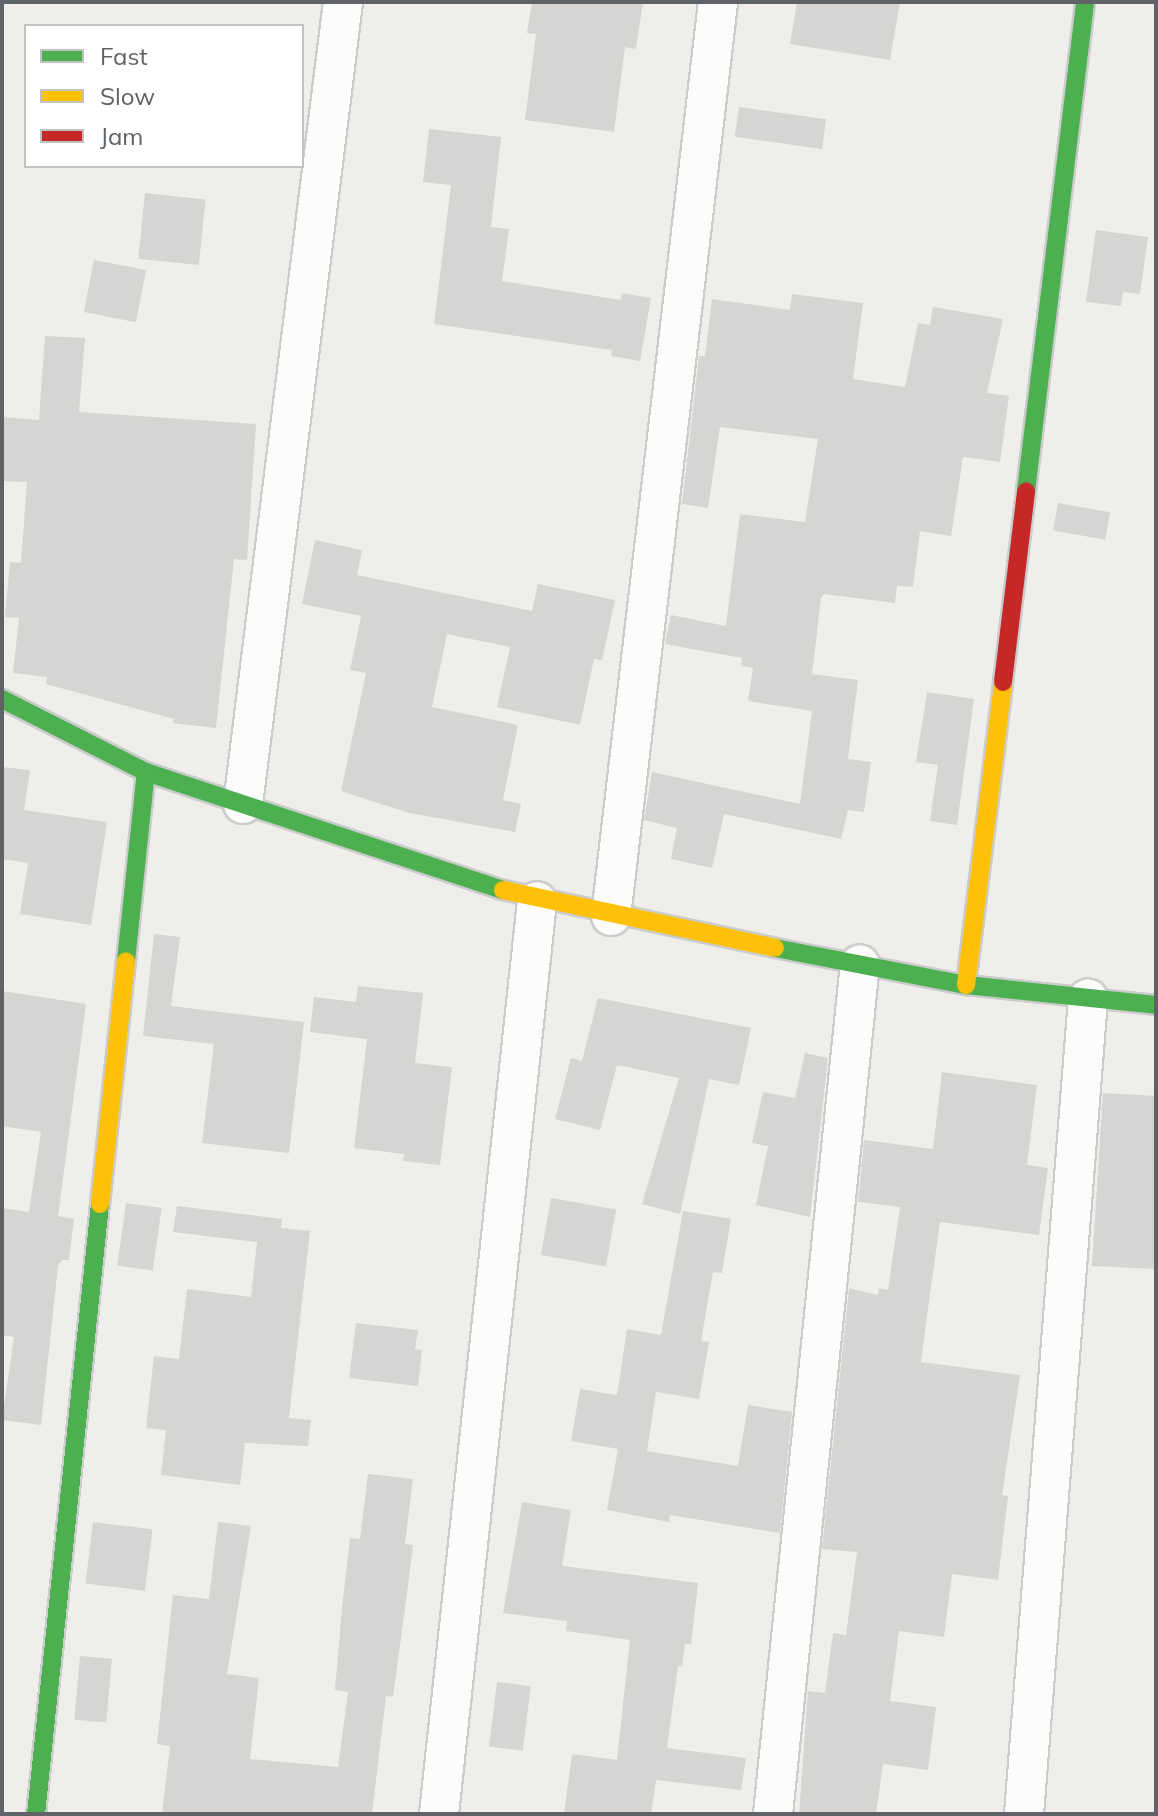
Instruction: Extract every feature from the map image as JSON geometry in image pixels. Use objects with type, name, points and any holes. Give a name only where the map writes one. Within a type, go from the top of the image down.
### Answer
[{"type":"street","points":[[243,804],[343,2]]},
{"type":"street","points":[[611,916],[718,2]]},
{"type":"street","points":[[966,985],[1085,2]]},
{"type":"street","points":[[2,699],[146,772],[537,901],[966,985],[1156,1005]]},
{"type":"street","points":[[36,1814],[146,772]]},
{"type":"street","points":[[439,1814],[537,901]]},
{"type":"street","points":[[773,1814],[860,964]]},
{"type":"street","points":[[1024,1814],[1088,999]]},
{"type":"building","points":[[532,2],[643,2],[636,49],[625,47],[614,132],[525,120],[536,34],[527,33]]},
{"type":"building","points":[[797,2],[900,2],[890,60],[790,44]]},
{"type":"building","points":[[739,107],[826,119],[822,149],[735,137]]},
{"type":"building","points":[[429,129],[501,137],[491,227],[509,229],[502,281],[621,300],[622,293],[651,298],[640,361],[611,356],[612,350],[434,324],[451,185],[423,182]]},
{"type":"building","points":[[145,193],[206,199],[199,265],[138,259]]},
{"type":"building","points":[[1096,230],[1148,237],[1140,294],[1123,292],[1121,306],[1086,302]]},
{"type":"building","points":[[94,260],[146,270],[136,322],[84,312]]},
{"type":"building","points":[[792,294],[863,303],[853,379],[905,387],[918,323],[930,325],[933,307],[1003,319],[987,393],[1009,396],[1000,462],[963,457],[951,536],[920,531],[913,587],[897,586],[895,603],[824,594],[821,598],[812,674],[858,680],[848,759],[871,762],[864,812],[848,810],[841,839],[724,814],[712,868],[671,859],[677,828],[644,820],[652,772],[800,804],[812,711],[748,701],[753,668],[741,666],[742,658],[665,644],[671,615],[726,626],[740,514],[805,522],[818,439],[720,427],[708,508],[682,504],[699,356],[705,356],[712,299],[790,310]]},
{"type":"building","points":[[45,336],[85,338],[79,412],[256,424],[247,560],[234,559],[216,728],[173,723],[174,719],[46,684],[47,677],[13,673],[19,618],[5,617],[10,562],[21,563],[27,482],[2,481],[2,417],[39,420]]},
{"type":"building","points":[[1058,503],[1110,512],[1105,540],[1053,531]]},
{"type":"building","points":[[315,540],[362,550],[357,575],[532,611],[538,584],[615,600],[602,660],[594,659],[580,725],[497,707],[510,647],[447,634],[432,707],[518,725],[503,800],[521,804],[515,832],[409,813],[341,791],[366,673],[350,670],[361,616],[302,604]]},
{"type":"building","points":[[927,692],[974,699],[957,825],[930,821],[938,765],[916,762]]},
{"type":"building","points":[[2,767],[30,770],[24,810],[107,822],[91,925],[20,914],[28,863],[2,859]]},
{"type":"building","points":[[154,934],[180,937],[171,1006],[304,1022],[289,1153],[202,1143],[214,1044],[143,1036]]},
{"type":"building","points":[[358,986],[423,993],[415,1063],[452,1067],[440,1165],[403,1161],[404,1154],[354,1148],[367,1039],[310,1032],[314,997],[356,1002]]},
{"type":"building","points":[[2,991],[86,1004],[58,1216],[74,1219],[69,1260],[62,1260],[58,1266],[41,1425],[2,1420],[14,1337],[2,1335],[2,1208],[29,1212],[41,1132],[2,1126]]},
{"type":"building","points":[[598,998],[751,1028],[739,1085],[709,1079],[680,1214],[642,1204],[679,1078],[617,1065],[600,1130],[555,1119],[571,1058],[582,1061]]},
{"type":"building","points":[[805,1053],[828,1058],[810,1217],[756,1205],[768,1146],[752,1143],[763,1092],[795,1098]]},
{"type":"building","points":[[942,1072],[1037,1085],[1027,1165],[1048,1168],[1039,1235],[940,1222],[921,1362],[1020,1375],[1002,1495],[1008,1496],[998,1580],[952,1574],[944,1637],[899,1631],[890,1701],[936,1707],[928,1770],[883,1764],[876,1814],[799,1814],[808,1691],[825,1693],[833,1633],[846,1635],[857,1552],[822,1549],[849,1288],[878,1295],[879,1288],[888,1290],[900,1207],[858,1202],[864,1140],[933,1149]]},
{"type":"building","points":[[1103,1093],[1156,1096],[1156,1269],[1092,1266]]},
{"type":"building","points":[[551,1198],[616,1209],[606,1267],[541,1255]]},
{"type":"building","points":[[126,1203],[162,1208],[153,1270],[117,1265]]},
{"type":"building","points":[[177,1206],[282,1219],[281,1228],[310,1231],[289,1418],[311,1420],[308,1446],[245,1443],[240,1485],[161,1475],[166,1430],[146,1428],[154,1356],[179,1359],[187,1289],[251,1297],[257,1242],[173,1232]]},
{"type":"building","points":[[683,1211],[731,1219],[722,1273],[713,1272],[701,1341],[709,1342],[699,1399],[656,1392],[647,1451],[738,1466],[748,1405],[792,1412],[780,1533],[670,1515],[669,1522],[607,1510],[618,1449],[571,1441],[580,1389],[617,1395],[627,1329],[661,1335]]},
{"type":"building","points":[[356,1323],[418,1330],[415,1349],[422,1350],[418,1386],[349,1378]]},
{"type":"building","points":[[368,1474],[413,1479],[405,1544],[413,1545],[393,1697],[386,1696],[372,1814],[162,1814],[170,1746],[157,1744],[173,1595],[209,1599],[218,1522],[251,1526],[227,1674],[259,1678],[250,1759],[338,1767],[348,1692],[335,1690],[342,1608],[350,1538],[360,1539]]},
{"type":"building","points":[[522,1502],[571,1510],[562,1566],[698,1583],[691,1644],[685,1644],[682,1667],[678,1666],[667,1748],[746,1758],[741,1790],[656,1780],[651,1814],[564,1814],[572,1754],[617,1760],[630,1640],[566,1631],[567,1621],[503,1613]]},
{"type":"building","points":[[93,1522],[153,1529],[145,1591],[85,1584]]},
{"type":"building","points":[[80,1656],[112,1659],[106,1723],[74,1720]]},
{"type":"building","points":[[497,1682],[531,1686],[523,1751],[489,1747]]},
{"type":"traffic: fast","points":[[1026,491],[1085,2]]},
{"type":"traffic: fast","points":[[2,699],[146,772],[503,890]]},
{"type":"traffic: fast","points":[[126,961],[146,772]]},
{"type":"traffic: fast","points":[[775,948],[966,985],[1156,1005]]},
{"type":"traffic: fast","points":[[36,1814],[100,1204]]},
{"type":"traffic: slow","points":[[966,985],[1003,682]]},
{"type":"traffic: slow","points":[[503,890],[775,948]]},
{"type":"traffic: slow","points":[[100,1204],[126,961]]},
{"type":"traffic: jam","points":[[1003,682],[1026,491]]}]
